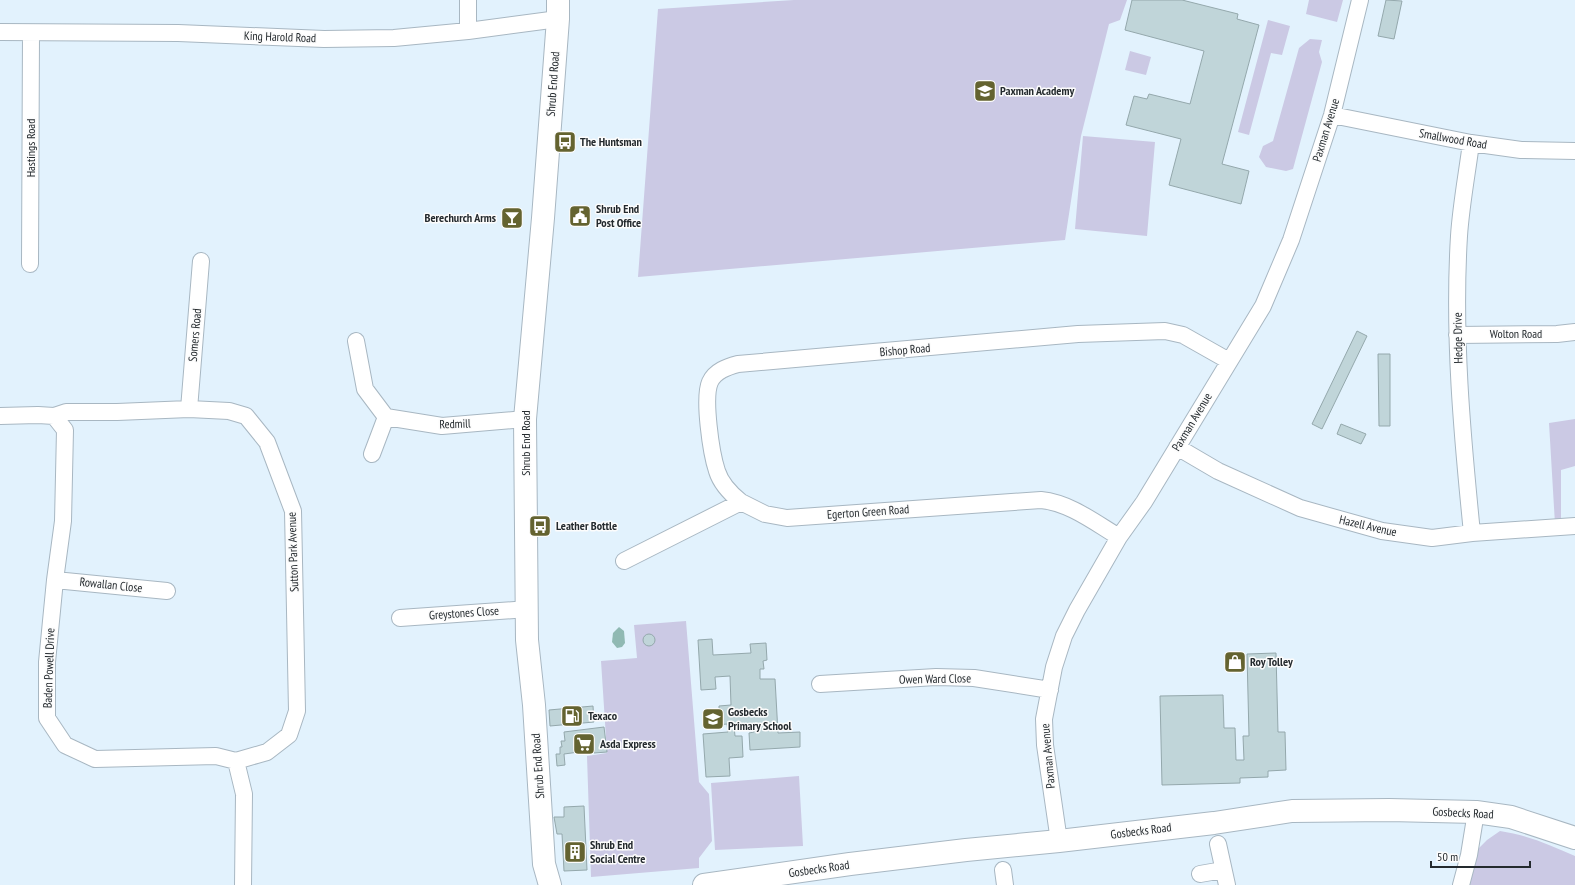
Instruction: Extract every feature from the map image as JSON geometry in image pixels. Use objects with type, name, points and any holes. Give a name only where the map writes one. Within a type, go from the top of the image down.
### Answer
[{"type":"street","points":[[468,0],[468,31]]},
{"type":"street","name":"Paxman Avenue","points":[[1059,841],[1045,745],[1044,719],[1054,667],[1064,636],[1076,610],[1119,537],[1144,502],[1263,306],[1291,240],[1332,115],[1360,0]]},
{"type":"street","name":"King Harold Road","points":[[0,32],[178,33],[324,39],[394,38],[468,31],[558,9]]},
{"type":"street","name":"Shrub End Road","points":[[550,885],[544,864],[534,705],[528,640],[525,419],[544,212],[558,9]]},
{"type":"street","name":"Hastings Road","points":[[30,264],[31,33]]},
{"type":"street","name":"Smallwood Road","points":[[1332,115],[1471,143],[1521,150],[1575,151]]},
{"type":"street","name":"Hedge Drive","points":[[1471,143],[1459,236],[1457,335],[1463,447],[1472,533]]},
{"type":"street","name":"Somers Road","points":[[189,409],[201,261]]},
{"type":"street","name":"Bishop Road","points":[[741,502],[730,493],[717,472],[710,434],[708,392],[710,381],[717,373],[727,367],[738,364],[1078,334],[1165,331],[1183,335],[1229,361]]},
{"type":"street","name":"Wolton Road","points":[[1457,335],[1556,334],[1575,332]]},
{"type":"street","points":[[356,341],[365,389],[386,417],[372,454]]},
{"type":"street","name":"Sutton Park Avenue","points":[[54,416],[66,412],[117,412],[189,409],[229,411],[246,416],[267,442],[293,511],[297,711],[289,735],[267,752],[236,761]]},
{"type":"street","points":[[0,416],[54,416]]},
{"type":"street","name":"Baden Powell Drive","points":[[54,416],[65,430],[63,521],[55,580],[47,662],[47,718],[65,745],[95,759],[216,756],[236,761]]},
{"type":"street","name":"Redmill","points":[[386,417],[442,426],[525,419]]},
{"type":"street","name":"Hazell Avenue","points":[[1177,447],[1218,471],[1300,508],[1382,531],[1432,538],[1472,533],[1575,526]]},
{"type":"street","name":"Egerton Green Road","points":[[741,502],[765,514],[787,518],[1041,500],[1055,501],[1068,506],[1119,537]]},
{"type":"street","points":[[624,561],[741,502]]},
{"type":"street","name":"Rowallan Close","points":[[55,580],[167,591]]},
{"type":"street","name":"Greystones Close","points":[[400,618],[528,609]]},
{"type":"street","name":"Owen Ward Close","points":[[820,684],[936,678],[974,678],[1050,690]]},
{"type":"street","points":[[236,761],[244,794],[243,885]]},
{"type":"street","name":"Gosbecks Road","points":[[704,885],[850,864],[1214,823],[1292,811],[1390,810],[1476,812],[1511,817],[1575,838]]},
{"type":"street","points":[[1461,885],[1469,855],[1476,812]]},
{"type":"street","points":[[1200,874],[1225,877],[1218,844]]},
{"type":"shaded area","name":"Paxman Academy","points":[[794,0],[1127,0],[1120,20],[1109,24],[1081,136],[1065,240],[638,277],[658,9]]},
{"type":"shaded area","points":[[1309,0],[1343,0],[1337,22],[1306,14]]},
{"type":"shaded area","points":[[1268,20],[1290,26],[1282,55],[1271,53],[1249,135],[1238,132]]},
{"type":"shaded area","points":[[1310,39],[1322,40],[1319,52],[1322,62],[1293,169],[1286,171],[1266,167],[1259,157],[1263,146],[1273,141],[1299,48]]},
{"type":"shaded area","points":[[1130,51],[1151,57],[1146,75],[1125,70]]},
{"type":"shaded area","points":[[1083,136],[1155,142],[1147,236],[1075,229]]},
{"type":"shaded area","points":[[1575,419],[1575,466],[1561,470],[1561,524],[1555,524],[1549,423]]},
{"type":"shaded area","points":[[686,621],[699,782],[709,794],[712,841],[699,858],[699,868],[591,877],[587,756],[607,753],[601,661],[637,658],[634,625]]},
{"type":"shaded area","points":[[619,627],[624,631],[625,643],[622,647],[617,648],[612,642],[613,633]]},
{"type":"shaded area","points":[[799,776],[803,846],[715,850],[711,783]]},
{"type":"shaded area","points":[[1500,831],[1547,844],[1575,856],[1575,885],[1467,885],[1477,850],[1487,840]]},
{"type":"building","points":[[1132,0],[1182,0],[1238,14],[1237,19],[1259,25],[1222,164],[1249,171],[1241,204],[1169,185],[1181,139],[1126,125],[1134,96],[1147,99],[1149,94],[1190,104],[1204,51],[1125,30]]},
{"type":"building","points":[[1386,0],[1402,1],[1394,39],[1378,36]]},
{"type":"building","name":"Shrub End Post Office","points":[[571,208],[590,210],[589,223],[570,222]]},
{"type":"building","points":[[1357,331],[1367,336],[1322,429],[1312,424]]},
{"type":"building","points":[[1378,354],[1390,354],[1390,426],[1379,426]]},
{"type":"building","points":[[1341,424],[1366,434],[1361,444],[1337,434]]},
{"type":"building","points":[[649,634],[653,636],[655,640],[653,644],[649,646],[645,644],[643,640],[645,636]]},
{"type":"building","points":[[712,639],[713,655],[751,653],[750,644],[766,643],[767,660],[763,661],[764,669],[760,669],[760,679],[775,679],[778,733],[800,732],[800,747],[750,750],[749,733],[754,732],[753,724],[734,726],[735,736],[742,736],[743,757],[729,758],[730,776],[706,777],[703,734],[728,732],[727,724],[705,726],[704,710],[719,709],[719,706],[731,705],[730,676],[715,677],[716,689],[701,690],[698,640]]},
{"type":"building","points":[[1276,653],[1278,732],[1285,732],[1286,770],[1268,771],[1268,777],[1240,778],[1240,783],[1162,785],[1160,696],[1223,695],[1224,728],[1235,728],[1236,760],[1244,760],[1243,736],[1249,736],[1247,654]]},
{"type":"building","name":"Texaco","points":[[593,706],[594,722],[550,726],[549,710]]},
{"type":"building","name":"Asda Express","points":[[604,727],[607,752],[594,753],[594,750],[564,754],[565,765],[557,766],[556,754],[560,754],[560,747],[562,747],[561,741],[565,741],[564,732]]},
{"type":"building","name":"Shrub End Social Centre","points":[[584,806],[587,870],[564,871],[562,834],[557,834],[554,817],[564,817],[564,807]]},
{"type":"place","name":"Paxman Academy","points":[[985,91]]},
{"type":"place","name":"The Huntsman","points":[[565,142]]},
{"type":"place","name":"Shrub End Post Office","points":[[580,216]]},
{"type":"place","name":"Berechurch Arms","points":[[512,218]]},
{"type":"place","name":"Leather Bottle","points":[[540,526]]},
{"type":"place","name":"Roy Tolley","points":[[1235,662]]},
{"type":"place","name":"Texaco","points":[[572,716]]},
{"type":"place","name":"Gosbecks Primary School","points":[[713,719]]},
{"type":"place","name":"Asda Express","points":[[584,744]]},
{"type":"place","name":"Shrub End Social Centre","points":[[575,852]]}]
